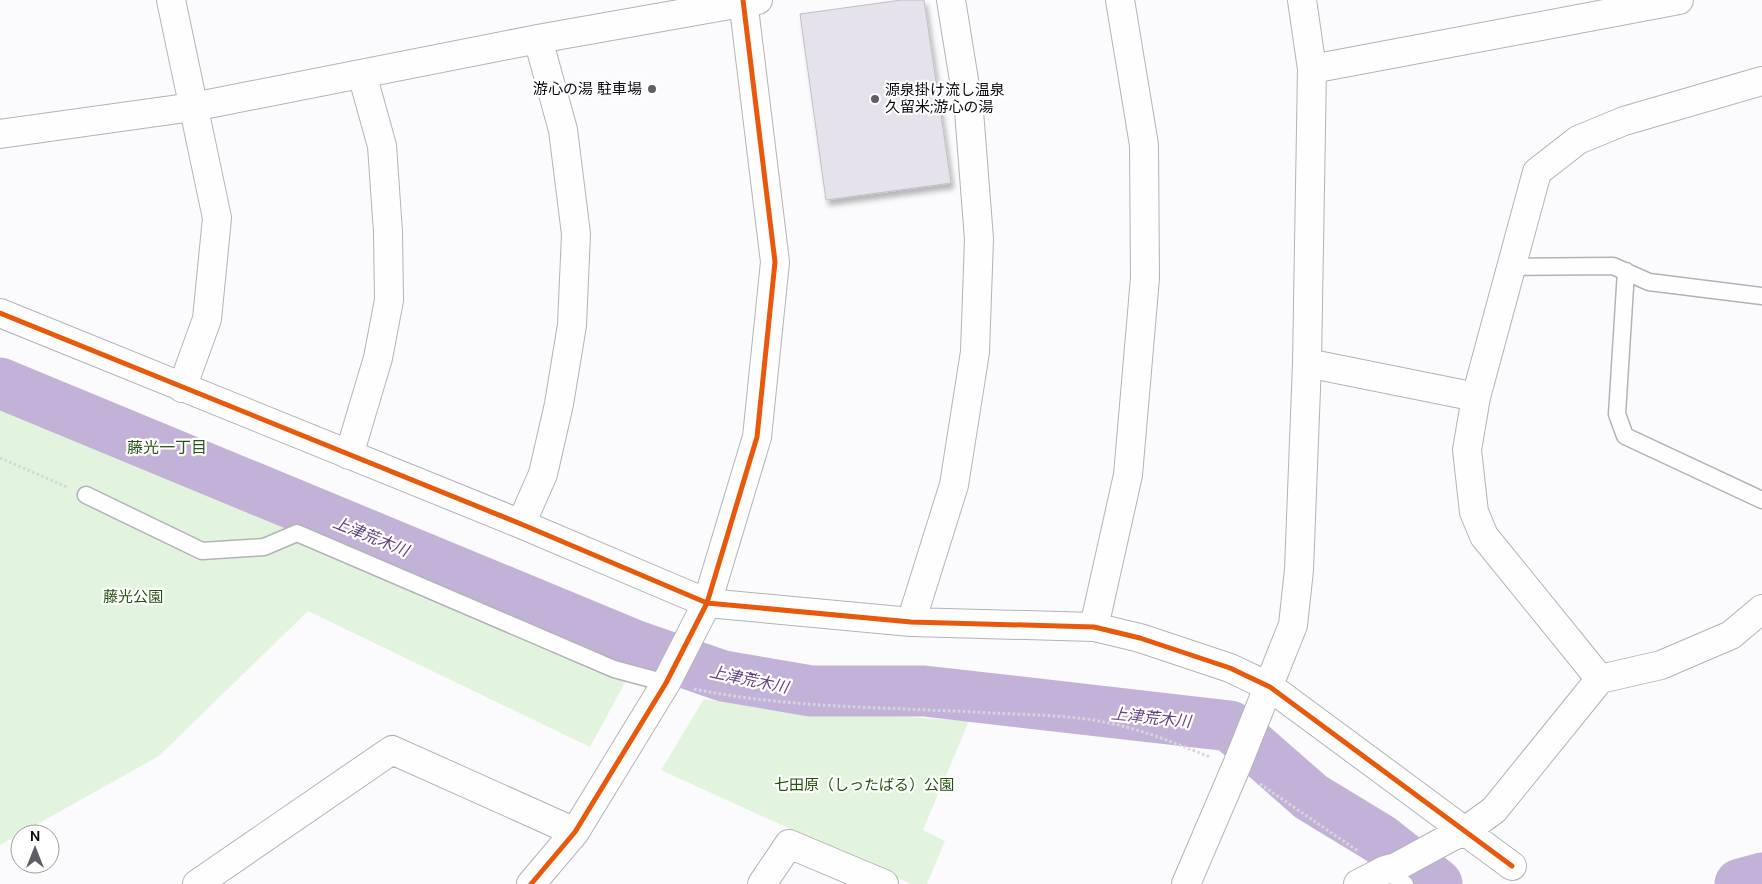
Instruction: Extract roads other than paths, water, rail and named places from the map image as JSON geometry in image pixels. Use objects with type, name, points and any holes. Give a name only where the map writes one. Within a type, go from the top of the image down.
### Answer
[{"type":"street","points":[[171,0],[216,218],[207,319],[182,388]]},
{"type":"street","points":[[911,622],[954,485],[975,352],[979,239],[970,111],[951,0]]},
{"type":"street","points":[[1094,627],[1128,475],[1144,278],[1144,145],[1120,0]]},
{"type":"street","points":[[1186,884],[1265,698],[1293,625],[1299,570],[1308,363],[1312,69],[1302,0]]},
{"type":"street","points":[[1312,69],[1679,0]]},
{"type":"street","points":[[0,134],[193,107],[538,39],[748,1],[775,262],[757,437],[707,603],[666,683],[575,832],[531,884]]},
{"type":"street","points":[[521,524],[543,474],[559,404],[572,326],[576,234],[563,130],[538,39]]},
{"type":"street","points":[[349,455],[378,358],[389,300],[388,232],[382,146],[362,74]]},
{"type":"street","points":[[1600,678],[1484,536],[1474,512],[1467,450],[1476,397],[1537,172],[1578,140],[1624,121],[1762,81]]},
{"type":"street","points":[[0,313],[521,524],[707,603],[911,622],[1094,627],[1140,638],[1230,668],[1265,698],[1459,834],[1512,866]]},
{"type":"street","points":[[1308,363],[1476,397]]},
{"type":"street","points":[[1358,884],[1395,874],[1494,810],[1600,678],[1661,665],[1731,635],[1762,609]]},
{"type":"street","points":[[197,884],[392,750],[575,832]]},
{"type":"street","points":[[762,884],[789,844],[884,884]]},
{"type":"lane","points":[[1511,268],[1613,266],[1649,282],[1762,296]]},
{"type":"lane","points":[[1626,271],[1616,414],[1625,436],[1762,500]]},
{"type":"lane","points":[[86,495],[202,551],[264,547],[297,533],[614,668],[666,683]]},
{"type":"waterway","name":"上津荒木川","points":[[0,383],[634,645],[723,676],[811,691],[924,691],[1230,726],[1311,797],[1380,839],[1437,884]]},
{"type":"waterway","name":"上津荒木川","points":[[1740,884],[1762,878]]},
{"type":"place","name":"游心の湯 駐車場","points":[[652,89]]},
{"type":"place","name":"源泉掛け流し温泉 久留米;游心の湯","points":[[875,99]]},
{"type":"district","name":"藤光一丁目","points":[[167,447]]},
{"type":"park label","name":"藤光公園","points":[[133,597]]},
{"type":"park label","name":"七田原（しったばる）公園","points":[[864,785]]}]
